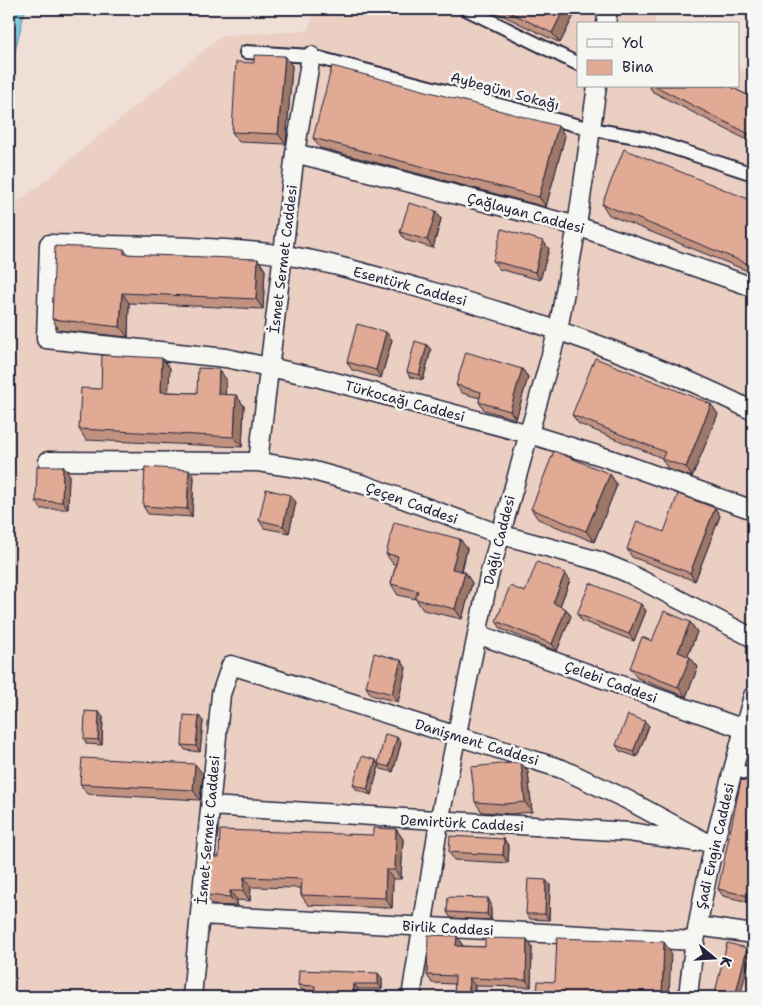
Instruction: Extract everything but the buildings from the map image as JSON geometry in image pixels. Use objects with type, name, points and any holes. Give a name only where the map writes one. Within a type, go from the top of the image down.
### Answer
[{"type":"street","points":[[466,9],[577,64]]},
{"type":"street","points":[[606,22],[608,9]]},
{"type":"street","name":"Aybegüm Sokağı","points":[[246,52],[311,56],[591,129],[650,140],[753,174]]},
{"type":"street","name":"İsmet Sermet Caddesi","points":[[258,462],[271,367],[295,153],[311,56]]},
{"type":"street","name":"Dağlı Caddesi","points":[[411,997],[456,736],[499,534],[558,330],[577,226],[597,88]]},
{"type":"street","name":"Çağlayan Caddesi","points":[[295,153],[577,226],[753,287]]},
{"type":"street","name":"Esentürk Caddesi","points":[[46,339],[49,244],[221,249],[284,255],[388,280],[558,330],[659,367],[753,411]]},
{"type":"street","name":"Türkocağı Caddesi","points":[[46,339],[182,352],[271,367],[529,434],[607,458],[753,510]]},
{"type":"street","name":"Çeçen Caddesi","points":[[48,461],[258,462],[310,470],[366,486],[499,534],[599,561],[628,573],[753,638]]},
{"type":"street","name":"Çelebi Caddesi","points":[[477,634],[744,729]]},
{"type":"street","name":"İsmet Sermet Caddesi","points":[[192,997],[221,694],[231,665]]},
{"type":"street","name":"Danişment Caddesi","points":[[231,665],[562,769],[626,799],[713,846]]},
{"type":"street","name":"Şadi Engin Caddesi","points":[[688,997],[696,933],[713,846],[753,696]]},
{"type":"street","points":[[733,769],[753,775]]},
{"type":"street","name":"Demirtürk Caddesi","points":[[211,806],[440,822],[630,832],[713,846]]},
{"type":"street","name":"Birlik Caddesi","points":[[200,915],[423,926],[753,934]]},
{"type":"shaded area","points":[[315,9],[657,9],[655,22],[577,22],[577,88],[740,88],[740,69],[753,74],[753,997],[9,997],[9,210],[223,35],[308,31]]},
{"type":"water","points":[[9,9],[25,9],[9,77]]}]
